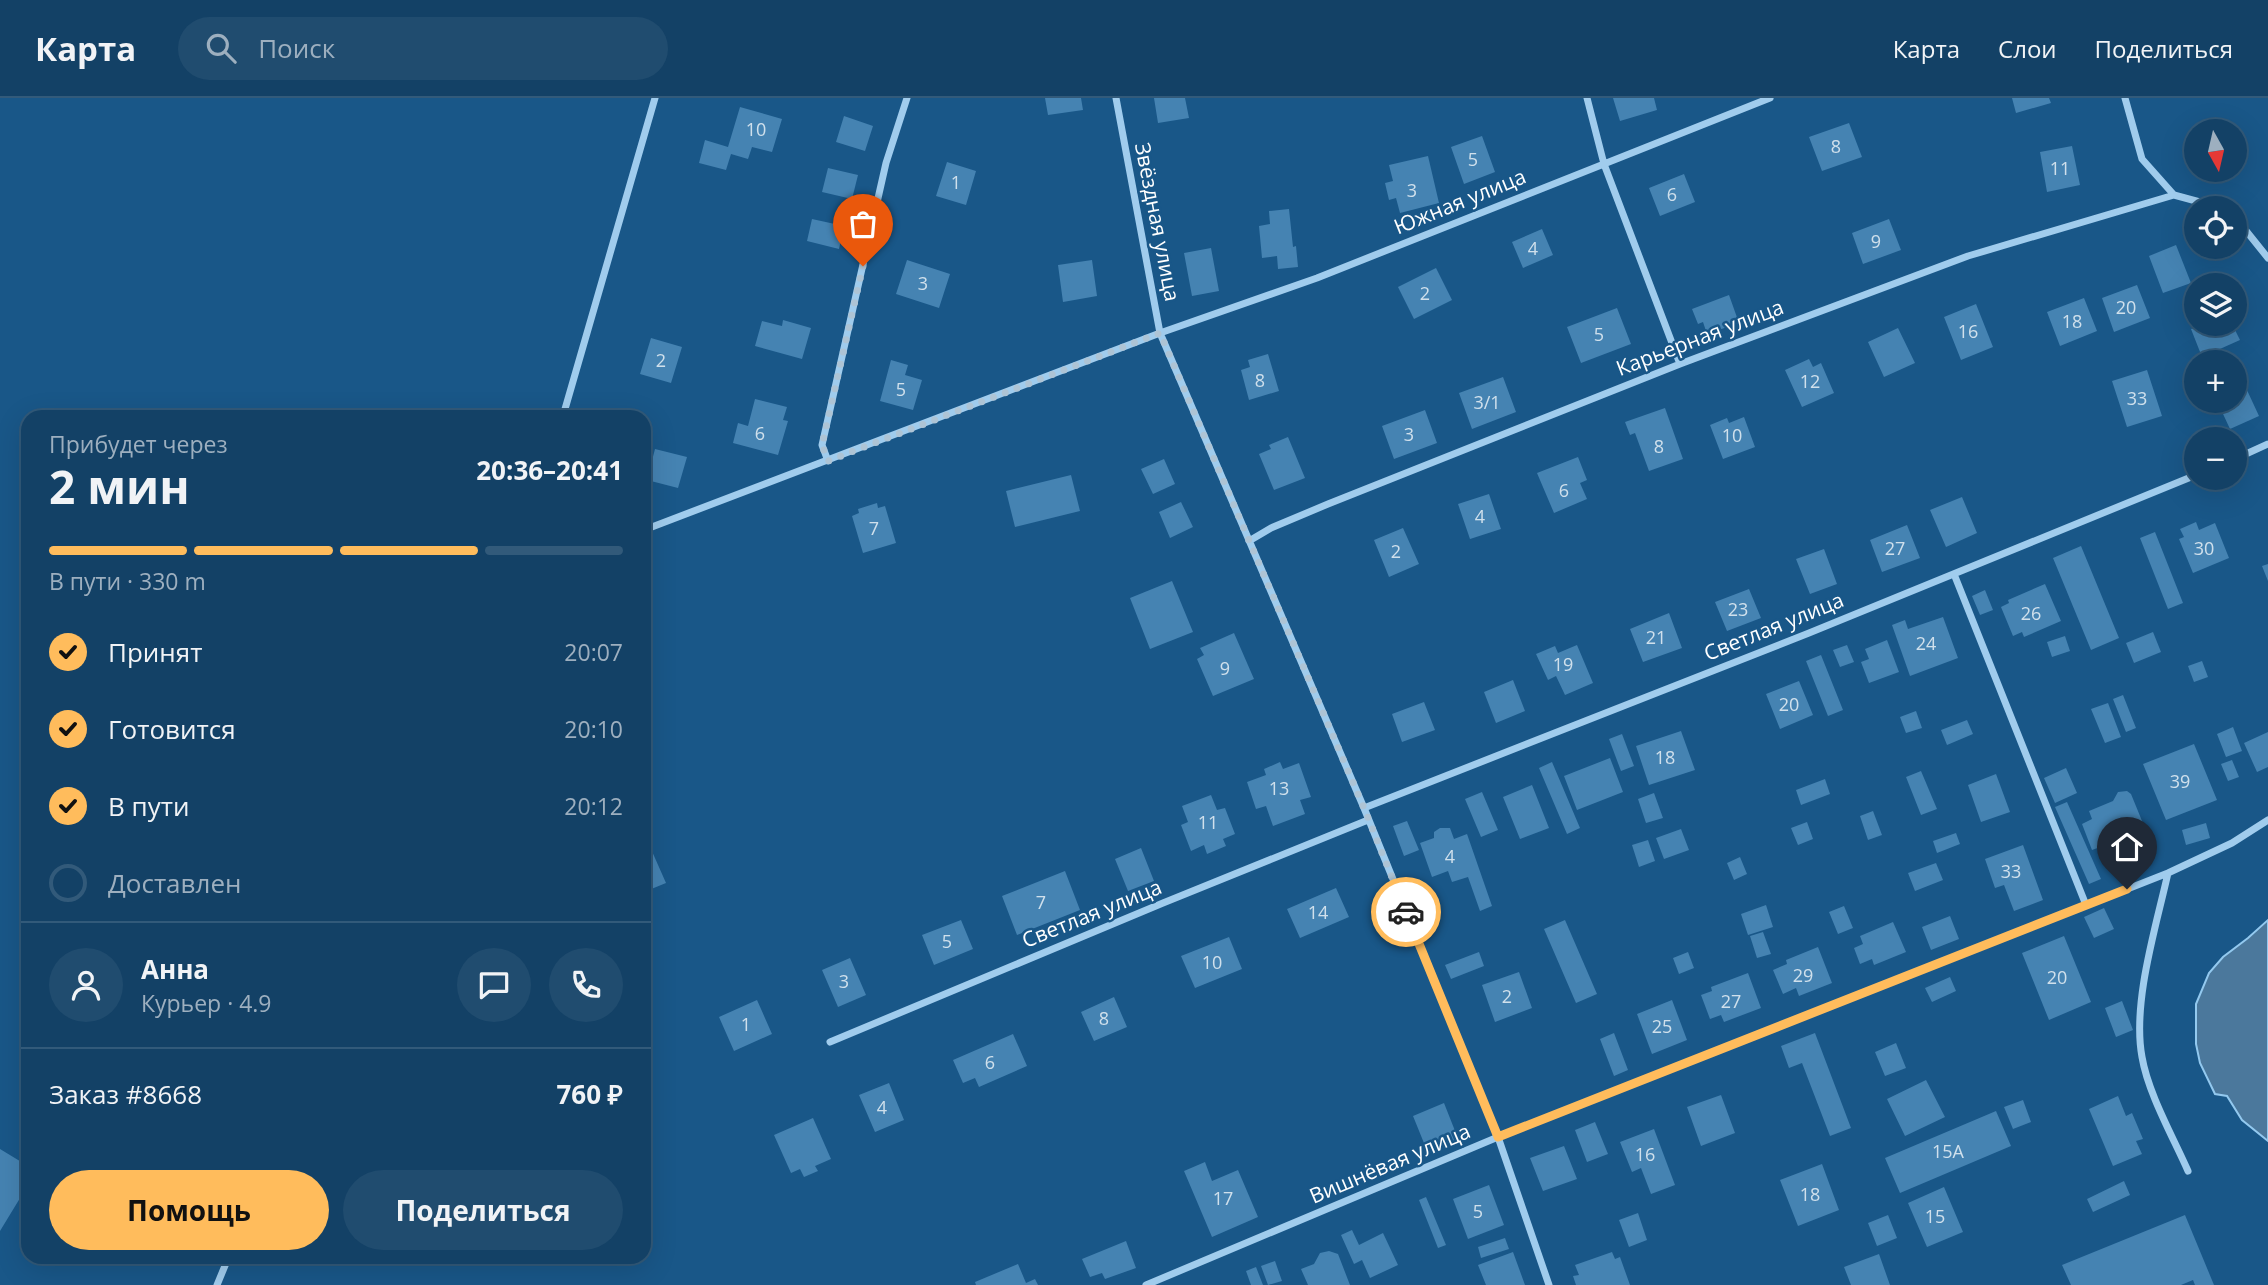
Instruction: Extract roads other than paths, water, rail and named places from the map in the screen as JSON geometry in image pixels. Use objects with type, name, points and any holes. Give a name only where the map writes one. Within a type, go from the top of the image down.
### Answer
[{"type":"street","points":[[565,410],[655,98]]},
{"type":"street","points":[[828,461],[822,445],[886,163],[907,98]]},
{"type":"street","name":"Звёздная улица","points":[[1116,98],[1160,333],[1364,808],[1498,1137],[1549,1285]]},
{"type":"street","points":[[1587,98],[1604,164],[1680,364]]},
{"type":"street","name":"Южная улица","points":[[651,527],[1160,333],[1317,278],[1770,98]]},
{"type":"street","points":[[2125,98],[2142,159],[2174,195],[2184,198]]},
{"type":"street","name":"Карьерная улица","points":[[1249,541],[1271,528],[1328,504],[1680,364],[1968,256],[2174,195]]},
{"type":"street","points":[[2247,232],[2268,258]]},
{"type":"street","points":[[2247,454],[2268,444]]},
{"type":"street","name":"Светлая улица","points":[[1364,808],[2184,480]]},
{"type":"street","points":[[1954,574],[2086,905]]},
{"type":"street","name":"Светлая улица","points":[[830,1042],[1368,820]]},
{"type":"street","name":"Вишнёвая улица","points":[[1146,1285],[1498,1137],[2168,873],[2232,843],[2268,820]]},
{"type":"street","points":[[2168,873],[2146,973],[2140,1021],[2142,1057],[2150,1084],[2188,1171]]},
{"type":"street","points":[[217,1285],[226,1264]]},
{"type":"water","points":[[2268,920],[2268,1141],[2242,1120],[2227,1096],[2215,1094],[2200,1063],[2196,1044],[2196,1004],[2209,973],[2223,957]]}]
